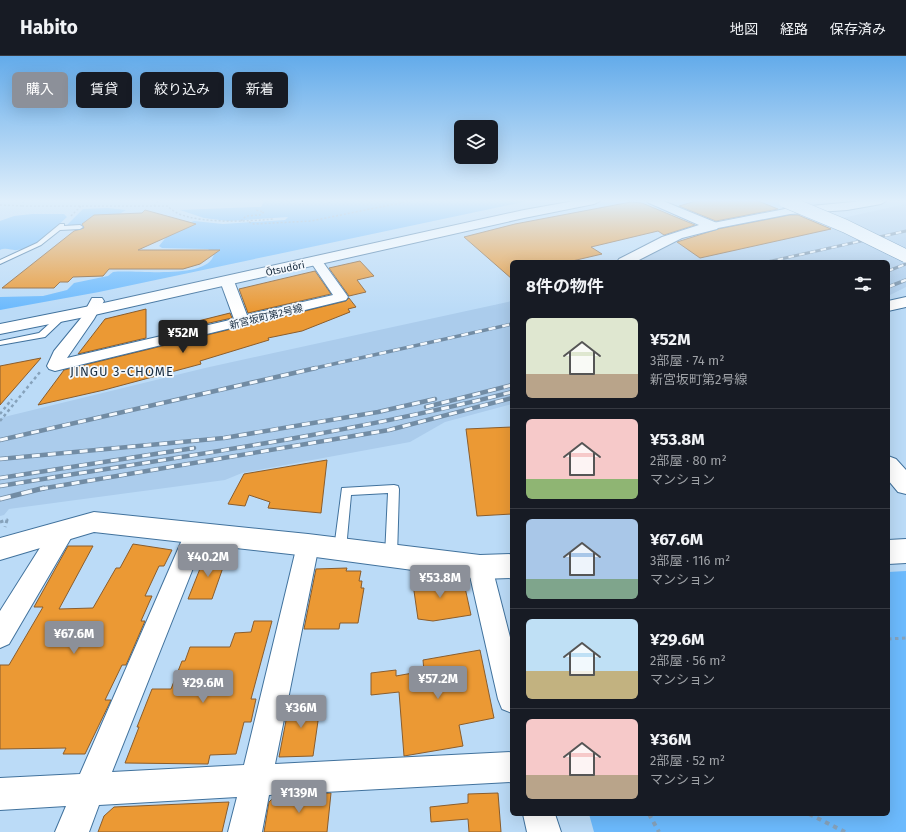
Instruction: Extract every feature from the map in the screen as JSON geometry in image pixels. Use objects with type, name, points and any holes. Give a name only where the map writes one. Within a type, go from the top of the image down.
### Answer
[{"type":"main road","name":"Ōtsudōri","points":[[0,329],[62,317],[94,306],[399,237]]},
{"type":"main road","name":"Ōtsudōri","points":[[0,320],[94,306],[227,281],[423,237]]},
{"type":"main road","points":[[628,260],[672,237]]},
{"type":"main road","points":[[868,237],[906,256]]},
{"type":"main road","points":[[888,237],[906,246]]},
{"type":"main road","points":[[890,306],[906,302]]},
{"type":"main road","points":[[890,467],[906,485]]},
{"type":"main road","points":[[0,549],[94,522],[308,545],[480,567],[510,566]]},
{"type":"main road","points":[[890,552],[906,551]]},
{"type":"street","name":"新宮坂町第2号線","points":[[49,367],[242,322],[341,297],[316,262]]},
{"type":"street","points":[[227,281],[242,322]]},
{"type":"street","points":[[49,367],[87,319],[94,306]]},
{"type":"street","points":[[0,635],[63,531]]},
{"type":"street","points":[[72,832],[196,533]]},
{"type":"street","points":[[245,832],[308,545]]},
{"type":"street","points":[[480,567],[510,691]]},
{"type":"street","points":[[0,794],[510,767]]},
{"type":"street","points":[[540,816],[544,832]]},
{"type":"lane","points":[[0,262],[39,244],[47,237]]},
{"type":"lane","points":[[0,343],[42,335],[62,317]]},
{"type":"lane","points":[[340,549],[346,491],[394,489],[391,556]]},
{"type":"path","points":[[0,420],[49,367]]},
{"type":"path","points":[[0,414],[12,399]]},
{"type":"path","points":[[890,639],[906,638]]},
{"type":"path","points":[[650,816],[659,832]]},
{"type":"path","points":[[813,816],[845,832]]},
{"type":"shaded area","points":[[0,237],[45,237],[31,246],[17,250],[0,250]]},
{"type":"shaded area","points":[[166,237],[357,237],[99,292],[0,310],[0,297],[43,296],[67,290],[74,283],[108,276],[113,272],[185,271],[199,268],[209,262],[214,254],[208,249],[162,248],[159,246]]},
{"type":"shaded area","points":[[679,237],[906,237],[906,287],[890,295],[890,260],[644,260],[641,258]]},
{"type":"shaded area","points":[[510,301],[510,405],[445,422],[410,442],[242,473],[225,480],[9,509],[4,515],[0,516],[0,418],[205,368]]},
{"type":"shaded area","points":[[906,571],[906,832],[594,832],[590,816],[890,816],[890,572]]},
{"type":"building","points":[[66,237],[167,237],[138,250],[220,250],[200,264],[183,269],[109,269],[103,276],[73,277],[68,282],[60,282],[54,288],[2,288]]},
{"type":"building","points":[[464,237],[632,237],[591,247],[602,254],[576,260],[510,260],[510,277]]},
{"type":"building","points":[[692,237],[794,237],[700,258],[677,242]]},
{"type":"building","points":[[360,261],[374,276],[357,280],[366,292],[349,296],[329,268]]},
{"type":"building","points":[[315,271],[331,294],[248,313],[239,289]]},
{"type":"building","points":[[349,298],[356,307],[348,309],[350,312],[302,331],[268,338],[269,340],[200,361],[201,364],[104,390],[38,405],[64,370],[346,301]]},
{"type":"building","points":[[146,309],[146,338],[78,354],[105,319]]},
{"type":"building","points":[[230,313],[232,318],[191,327],[190,323]]},
{"type":"building","points":[[41,358],[0,405],[0,366]]},
{"type":"building","points":[[510,427],[510,514],[477,516],[466,429]]},
{"type":"building","points":[[327,460],[321,513],[268,508],[270,502],[249,495],[245,506],[228,504],[244,474]]},
{"type":"building","points":[[133,544],[172,550],[164,566],[159,566],[145,596],[152,596],[141,621],[145,621],[126,665],[122,665],[105,700],[111,700],[85,754],[63,754],[66,748],[0,749],[0,665],[9,665],[43,607],[34,607],[68,546],[93,546],[59,609],[93,608],[116,568],[120,568]]},
{"type":"building","points":[[205,556],[227,556],[212,599],[188,599]]},
{"type":"building","points":[[347,568],[346,571],[361,571],[359,581],[362,581],[361,588],[364,588],[358,623],[340,623],[339,629],[304,629],[316,569]]},
{"type":"building","points":[[415,577],[445,580],[453,578],[454,584],[464,583],[471,615],[433,621],[418,619],[413,584]]},
{"type":"building","points":[[254,621],[272,621],[251,699],[256,699],[251,722],[244,722],[236,754],[210,755],[208,764],[125,763],[152,689],[171,689],[182,661],[185,661],[190,647],[230,647],[235,633],[251,632]]},
{"type":"building","points":[[480,650],[494,718],[459,725],[463,746],[404,756],[399,692],[371,695],[371,673],[396,670],[396,676],[424,671],[423,660]]},
{"type":"building","points":[[290,700],[321,700],[313,756],[279,757]]},
{"type":"building","points":[[331,793],[327,832],[264,832],[269,802],[275,796]]},
{"type":"building","points":[[498,793],[501,832],[469,832],[468,819],[431,822],[430,807],[468,803],[468,794]]},
{"type":"building","points":[[229,802],[222,832],[98,832],[104,816],[114,807]]},
{"type":"railway","points":[[776,260],[878,237]]},
{"type":"railway","points":[[890,270],[906,264]]},
{"type":"railway","points":[[890,286],[906,280]]},
{"type":"railway","points":[[311,369],[510,324]]},
{"type":"railway","points":[[0,440],[316,368]]},
{"type":"railway","points":[[426,407],[510,386]]},
{"type":"railway","points":[[0,486],[257,445],[385,421],[510,392]]},
{"type":"railway","points":[[0,459],[224,438],[378,412],[435,399]]},
{"type":"railway","points":[[40,489],[389,430],[510,399]]},
{"type":"railway","points":[[0,478],[194,448]]},
{"type":"railway","points":[[40,489],[44,488]]},
{"type":"railway","points":[[0,499],[40,489]]},
{"type":"district","name":"JINGU 3-CHOME","points":[[122,371]]}]
